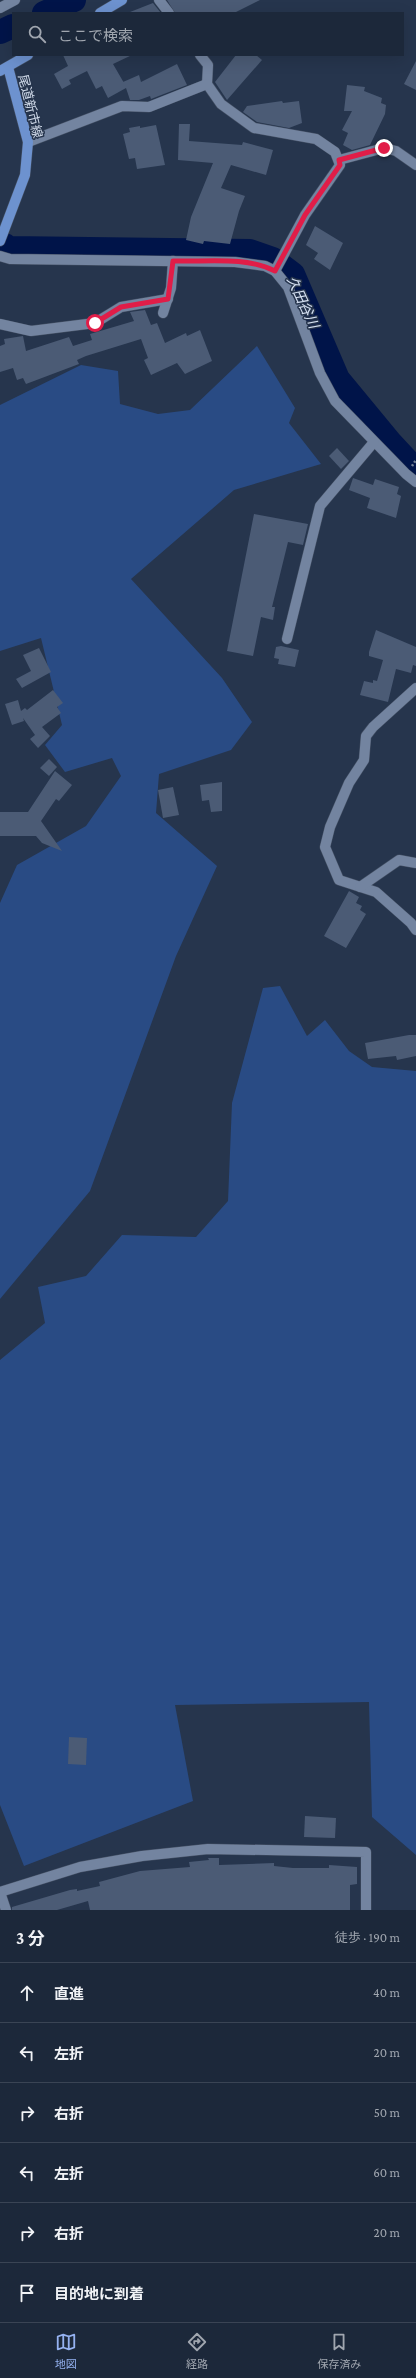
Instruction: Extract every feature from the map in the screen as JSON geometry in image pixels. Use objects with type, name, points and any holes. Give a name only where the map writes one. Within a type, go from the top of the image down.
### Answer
[{"type":"main road","points":[[102,12],[122,0]]},
{"type":"main road","name":"尾道新市線","points":[[0,242],[25,175],[28,142],[4,69],[26,56]]},
{"type":"street","points":[[0,8],[15,0]]},
{"type":"street","points":[[159,0],[168,12]]},
{"type":"street","points":[[201,56],[208,66],[207,84],[221,104],[254,128],[316,139],[335,152],[339,160],[340,165],[305,215],[275,271]]},
{"type":"street","points":[[28,142],[122,106],[149,107],[207,84]]},
{"type":"street","points":[[339,160],[384,148],[396,151],[416,165]]},
{"type":"street","points":[[0,256],[10,259],[235,262],[266,266],[275,271],[288,287],[320,373],[335,401],[374,442],[416,482]]},
{"type":"street","points":[[163,313],[168,299],[173,261]]},
{"type":"street","points":[[0,324],[31,330],[95,323],[121,307],[168,299]]},
{"type":"street","points":[[287,639],[320,506],[374,442]]},
{"type":"street","points":[[416,688],[373,727],[366,736],[364,760],[349,783],[330,827],[325,847],[339,880],[376,892],[411,923],[416,930]]},
{"type":"street","points":[[360,887],[399,860],[416,863]]},
{"type":"street","points":[[6,1910],[0,1892],[80,1867],[142,1856],[201,1850],[366,1852],[366,1910]]},
{"type":"shaded area","points":[[257,346],[295,408],[289,423],[321,464],[234,490],[131,579],[222,678],[252,722],[231,750],[159,774],[156,813],[217,866],[176,956],[90,1191],[0,1299],[0,903],[17,865],[86,826],[121,776],[112,758],[65,772],[45,745],[62,725],[41,638],[0,651],[0,405],[81,365],[118,371],[120,404],[158,414],[190,410]]},
{"type":"shaded area","points":[[280,986],[307,1036],[325,1020],[349,1051],[372,1067],[416,1071],[416,1855],[372,1817],[369,1702],[175,1705],[193,1801],[24,1866],[0,1805],[0,1360],[45,1323],[38,1287],[86,1276],[122,1235],[196,1237],[228,1201],[232,1103],[263,988]]},
{"type":"building","points":[[167,0],[260,0],[236,12],[174,12]]},
{"type":"building","points":[[153,3],[160,12],[130,12]]},
{"type":"building","points":[[63,56],[130,56],[113,64],[123,82],[139,75],[141,82],[177,64],[187,85],[151,99],[150,96],[139,100],[130,100],[126,88],[108,98],[102,86],[96,89],[87,71],[69,80],[71,84],[62,89],[54,74],[68,66]]},
{"type":"building","points":[[235,56],[257,56],[262,60],[227,100],[215,82]]},
{"type":"building","points":[[416,61],[416,90],[404,84]]},
{"type":"building","points":[[347,85],[365,87],[364,91],[382,98],[381,103],[386,105],[385,114],[370,145],[352,150],[343,145],[348,133],[342,130],[352,111],[344,111]]},
{"type":"building","points":[[282,101],[283,103],[299,101],[302,123],[289,128],[257,122],[243,112],[247,106]]},
{"type":"building","points":[[179,124],[190,124],[189,141],[242,145],[243,142],[273,150],[266,175],[231,165],[221,188],[245,196],[239,211],[230,244],[204,241],[203,244],[186,240],[191,217],[213,163],[178,160]]},
{"type":"building","points":[[156,125],[165,165],[137,169],[135,158],[129,159],[123,134],[130,132],[129,128],[140,126],[140,128]]},
{"type":"building","points":[[315,226],[343,243],[330,270],[314,259],[318,253],[306,245]]},
{"type":"building","points":[[145,310],[151,325],[157,323],[165,343],[186,333],[187,336],[200,330],[212,361],[185,374],[177,363],[151,375],[144,360],[148,358],[141,339],[86,356],[77,360],[79,364],[26,384],[23,378],[17,380],[13,368],[0,372],[0,346],[5,344],[4,339],[23,336],[26,351],[69,337],[73,346],[92,340],[90,334],[134,321],[130,312]]},
{"type":"building","points":[[337,448],[349,461],[341,469],[329,456]]},
{"type":"building","points":[[353,478],[373,485],[375,479],[399,487],[397,494],[401,496],[396,518],[367,508],[370,498],[349,490]]},
{"type":"building","points":[[254,514],[308,524],[303,545],[288,542],[272,607],[275,607],[273,620],[261,617],[253,656],[227,651]]},
{"type":"building","points":[[376,630],[416,647],[416,666],[413,665],[411,673],[396,669],[388,702],[360,695],[364,681],[373,683],[373,680],[377,681],[383,660],[369,656]]},
{"type":"building","points":[[281,646],[299,650],[295,667],[278,664],[279,659],[274,658],[276,647]]},
{"type":"building","points":[[39,648],[51,672],[22,688],[16,679],[31,671],[23,655]]},
{"type":"building","points":[[53,690],[63,703],[57,707],[61,713],[42,727],[50,736],[38,748],[30,739],[35,735],[23,718],[24,721],[12,725],[5,704],[18,700],[21,711],[25,708],[27,710]]},
{"type":"building","points":[[49,759],[57,767],[49,776],[40,768]]},
{"type":"building","points":[[55,771],[72,785],[59,801],[56,799],[41,821],[62,851],[42,843],[36,836],[0,836],[0,812],[28,812]]},
{"type":"building","points":[[222,782],[222,811],[211,812],[209,800],[202,801],[200,785]]},
{"type":"building","points":[[173,787],[179,815],[163,818],[158,790]]},
{"type":"building","points":[[349,891],[359,897],[356,903],[362,906],[360,910],[366,914],[346,948],[324,936]]},
{"type":"building","points":[[416,1035],[416,1056],[397,1060],[396,1056],[368,1059],[365,1043]]},
{"type":"building","points":[[69,1737],[87,1738],[86,1765],[68,1764]]},
{"type":"building","points":[[305,1816],[336,1818],[335,1838],[304,1837]]},
{"type":"building","points":[[208,1858],[219,1858],[219,1865],[274,1863],[274,1866],[293,1868],[329,1868],[329,1865],[357,1867],[357,1884],[350,1885],[350,1910],[90,1910],[88,1901],[57,1910],[12,1910],[12,1907],[70,1890],[77,1889],[77,1891],[100,1886],[99,1882],[140,1871],[190,1867],[189,1862],[209,1860]]},
{"type":"waterway","points":[[46,12],[74,0]]},
{"type":"waterway","points":[[0,32],[12,26]]},
{"type":"waterway","name":"久田谷川","points":[[5,245],[8,248],[250,251],[273,259],[293,274],[338,379],[390,442],[416,470]]},
{"type":"route","points":[[95,323],[121,307],[168,299],[171,288],[173,261],[235,262],[266,266],[275,271],[305,215],[340,165],[339,160],[384,148]]}]
